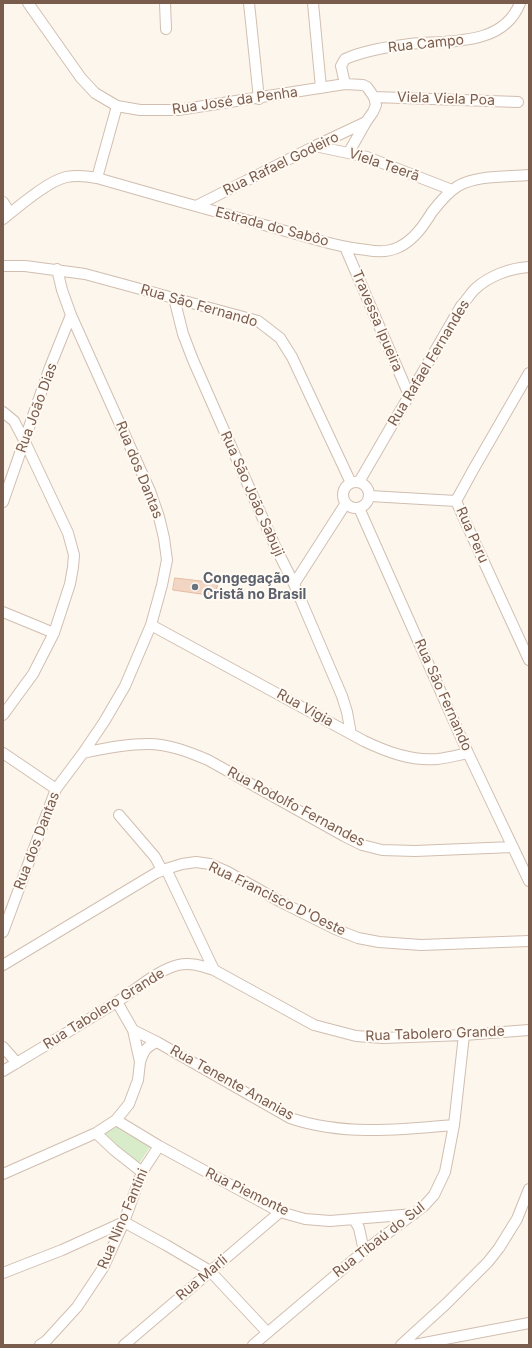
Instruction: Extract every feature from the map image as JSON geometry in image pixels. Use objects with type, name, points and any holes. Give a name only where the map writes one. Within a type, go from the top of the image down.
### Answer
[{"type":"street","name":"Rua José da Penha","points":[[28,3],[81,78],[95,93],[117,106],[140,110],[178,110],[259,99],[345,84],[363,85],[374,97]]},
{"type":"street","points":[[165,3],[166,28]]},
{"type":"street","points":[[249,3],[259,99]]},
{"type":"street","points":[[313,3],[321,88]]},
{"type":"street","name":"Rua Campo","points":[[345,84],[341,66],[345,59],[372,50],[388,47],[429,42],[456,41],[488,35],[500,29],[508,22],[516,12],[520,3]]},
{"type":"street","points":[[349,152],[366,122],[374,112],[376,106],[374,97]]},
{"type":"street","name":"Viela Viela Poa","points":[[374,97],[518,102]]},
{"type":"street","points":[[97,178],[117,106]]},
{"type":"street","name":"Rua Rafael Godeiro","points":[[196,206],[366,122]]},
{"type":"street","name":"Viela Teerã","points":[[315,146],[349,152],[392,165],[452,190]]},
{"type":"street","name":"Estrada do Sabôo","points":[[6,216],[39,191],[51,184],[64,178],[81,176],[97,178],[345,246],[378,251],[400,247],[409,241],[422,227],[435,208],[452,190],[468,182],[484,178],[529,175]]},
{"type":"street","points":[[3,202],[6,216]]},
{"type":"street","name":"Travessa Ipueira","points":[[345,246],[409,395]]},
{"type":"street","name":"Rua São Fernando","points":[[3,266],[25,266],[57,269],[85,274],[258,321],[272,330],[280,338],[292,357],[355,482]]},
{"type":"street","name":"Rua Rafael Fernandes","points":[[355,482],[462,306],[475,290],[487,280],[525,267]]},
{"type":"street","name":"Rua dos Dantas","points":[[3,932],[56,789],[104,722],[125,686],[151,624],[167,560],[159,517],[150,491],[71,315],[62,290],[57,269]]},
{"type":"street","name":"Rua São João Sabuji","points":[[174,298],[183,334],[193,360],[275,546],[294,584],[342,696],[351,734]]},
{"type":"street","name":"Rua João Dias","points":[[3,502],[50,367],[71,315]]},
{"type":"street","name":"Rua Peru","points":[[529,373],[456,501],[529,660]]},
{"type":"street","points":[[3,412],[14,421],[25,442],[68,533],[74,555],[74,567],[70,584],[54,633],[33,674],[3,715]]},
{"type":"street","points":[[355,482],[366,486],[369,490],[370,496],[367,503],[359,508],[352,507],[346,503],[344,499],[344,491],[348,485],[355,482]]},
{"type":"street","points":[[370,496],[456,501]]},
{"type":"street","points":[[294,584],[346,503]]},
{"type":"street","name":"Rua São Fernando","points":[[359,508],[468,753],[529,881]]},
{"type":"street","points":[[3,612],[54,633]]},
{"type":"street","name":"Rua Vigia","points":[[151,624],[364,742],[400,756],[436,759],[468,753]]},
{"type":"street","name":"Rua Rodolfo Fernandes","points":[[83,753],[130,745],[149,744],[187,751],[208,760],[350,839],[362,845],[382,850],[513,847]]},
{"type":"street","points":[[3,753],[56,789]]},
{"type":"street","points":[[119,815],[164,869],[214,970]]},
{"type":"street","name":"Rua Francisco D'Oeste","points":[[3,965],[164,869],[196,862],[210,864],[228,872],[281,902],[335,929],[358,938],[379,942],[421,945],[529,941]]},
{"type":"street","name":"Rua Tabolero Grande","points":[[3,1072],[117,1002],[155,976],[177,966],[187,964],[198,965],[214,970],[314,1025],[356,1036],[383,1038],[464,1035],[529,1030]]},
{"type":"street","points":[[117,1002],[133,1030],[140,1062]]},
{"type":"street","name":"Rua Tenente Ananias","points":[[133,1030],[284,1114],[309,1124],[335,1129],[366,1131],[454,1125]]},
{"type":"street","name":"Rua Tibaú do Sul","points":[[253,1345],[364,1251],[424,1206],[434,1195],[445,1172],[454,1125],[464,1035]]},
{"type":"street","points":[[3,1174],[96,1133],[116,1120],[129,1104],[138,1080],[143,1052],[157,1042]]},
{"type":"street","points":[[3,1047],[17,1063]]},
{"type":"street","name":"Rua Piemonte","points":[[116,1120],[230,1186],[280,1212],[305,1219],[330,1220],[414,1214]]},
{"type":"street","points":[[96,1133],[114,1150],[142,1172]]},
{"type":"street","name":"Rua Nino Fantini","points":[[40,1345],[46,1341],[77,1307],[103,1268],[124,1222],[142,1172],[159,1146]]},
{"type":"street","points":[[401,1345],[446,1304],[488,1262],[499,1248],[517,1219],[529,1189]]},
{"type":"street","name":"Rua Marli","points":[[124,1345],[280,1212]]},
{"type":"street","points":[[354,1219],[359,1228],[364,1251]]},
{"type":"street","points":[[3,1273],[62,1250],[124,1222],[210,1271],[267,1332]]},
{"type":"street","points":[[414,1345],[529,1324]]},
{"type":"green space","points":[[116,1125],[150,1147],[139,1164],[102,1134]]},
{"type":"building","name":"Congegação Cristã no Brasil","points":[[175,578],[218,583],[215,596],[173,590]]},
{"type":"place","name":"Congegação Cristã no Brasil","points":[[195,587]]}]
